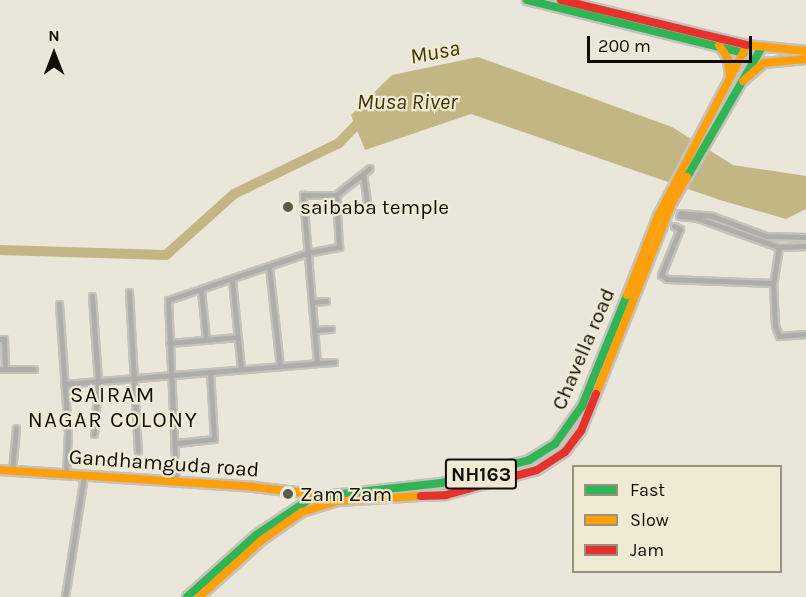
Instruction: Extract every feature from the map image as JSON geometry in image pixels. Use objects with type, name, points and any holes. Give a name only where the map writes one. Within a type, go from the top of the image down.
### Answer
[{"type":"main road","points":[[527,0],[744,52],[762,47],[806,51]]},
{"type":"main road","points":[[561,0],[744,52],[754,58],[806,58]]},
{"type":"main road","points":[[719,45],[728,59],[730,77]]},
{"type":"main road","name":"NH163","points":[[662,218],[762,47]]},
{"type":"main road","name":"Chavella road","points":[[187,597],[256,536],[313,497],[441,483],[529,460],[555,444],[582,406],[662,218],[712,109],[744,52]]},
{"type":"main road","name":"NH163","points":[[741,83],[764,63],[806,58]]},
{"type":"main road","name":"Chavella road","points":[[199,597],[277,528],[319,506],[360,499],[446,495],[537,470],[556,460],[581,431],[662,218]]},
{"type":"main road","name":"Gandhamguda road","points":[[0,471],[293,491],[313,497]]},
{"type":"main road","points":[[313,497],[319,506]]},
{"type":"street","points":[[317,363],[303,195],[336,195],[370,168]]},
{"type":"street","points":[[363,174],[367,203]]},
{"type":"street","points":[[176,482],[168,300],[341,244],[336,195]]},
{"type":"street","points":[[806,237],[766,236],[712,216],[680,214],[686,218],[697,218],[779,247],[806,246]]},
{"type":"street","points":[[686,218],[678,226],[662,275],[667,279],[773,283]]},
{"type":"street","points":[[779,247],[773,283],[778,336],[806,334]]},
{"type":"street","points":[[269,267],[280,366]]},
{"type":"street","points":[[232,280],[241,369]]},
{"type":"street","points":[[201,290],[206,339]]},
{"type":"street","points":[[129,292],[138,451]]},
{"type":"street","points":[[92,296],[98,382],[94,434]]},
{"type":"street","points":[[312,302],[326,301]]},
{"type":"street","points":[[59,304],[66,474]]},
{"type":"street","points":[[314,330],[331,328]]},
{"type":"street","points":[[169,343],[238,337]]},
{"type":"street","points":[[0,339],[4,339],[2,369],[34,369]]},
{"type":"street","points":[[64,384],[334,362]]},
{"type":"street","points":[[176,443],[214,439],[210,372]]},
{"type":"street","points":[[12,471],[16,428]]},
{"type":"street","points":[[65,597],[84,476]]},
{"type":"water","name":"Musa River","points":[[478,57],[672,127],[733,165],[806,176],[806,209],[786,219],[720,200],[471,114],[365,150],[351,115],[392,75]]},
{"type":"waterway","name":"Musa","points":[[0,250],[166,255],[234,194],[339,143],[364,117]]},
{"type":"traffic: fast","points":[[527,0],[744,53]]},
{"type":"traffic: fast","points":[[687,177],[762,47]]},
{"type":"traffic: fast","points":[[187,597],[256,535],[313,497],[441,483],[529,460],[555,444],[582,406],[627,295]]},
{"type":"traffic: slow","points":[[719,45],[728,59],[730,77]]},
{"type":"traffic: slow","points":[[627,295],[658,216],[747,45],[806,51]]},
{"type":"traffic: slow","points":[[743,81],[764,63],[806,59]]},
{"type":"traffic: slow","points":[[596,394],[672,203],[687,177]]},
{"type":"traffic: slow","points":[[0,470],[253,487],[306,493],[315,500]]},
{"type":"traffic: slow","points":[[199,597],[262,540],[302,512],[338,501],[421,496]]},
{"type":"traffic: jam","points":[[561,0],[747,45]]},
{"type":"traffic: jam","points":[[421,496],[446,495],[537,470],[565,452],[581,431],[596,394]]},
{"type":"place","name":"saibaba temple","points":[[288,207]]},
{"type":"place","name":"Zam Zam","points":[[288,494]]},
{"type":"district","name":"SAIRAM NAGAR COLONY","points":[[113,408]]}]
